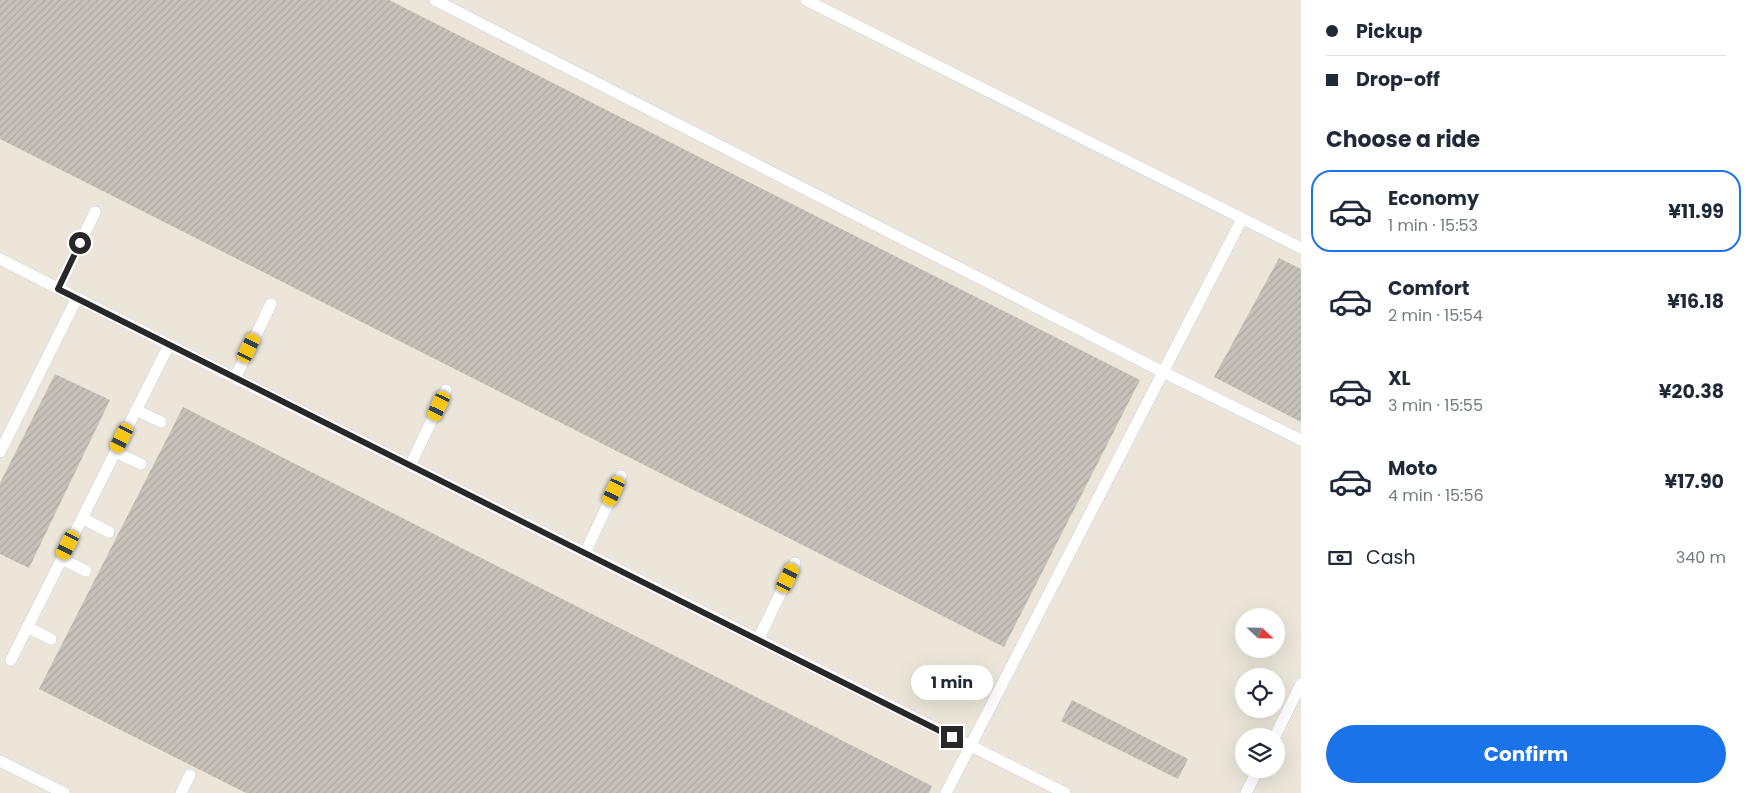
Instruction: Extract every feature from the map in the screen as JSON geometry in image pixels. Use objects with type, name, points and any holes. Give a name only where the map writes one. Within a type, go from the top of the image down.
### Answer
[{"type":"lane","points":[[435,0],[1163,372],[1301,440]]},
{"type":"lane","points":[[806,0],[1301,248]]},
{"type":"lane","points":[[58,289],[95,212]]},
{"type":"lane","points":[[946,793],[1242,219]]},
{"type":"lane","points":[[0,259],[1065,793]]},
{"type":"lane","points":[[0,452],[77,298]]},
{"type":"lane","points":[[235,378],[271,304]]},
{"type":"lane","points":[[11,660],[169,345]]},
{"type":"lane","points":[[410,466],[446,390]]},
{"type":"lane","points":[[136,410],[161,422]]},
{"type":"lane","points":[[115,452],[141,464]]},
{"type":"lane","points":[[585,553],[621,476]]},
{"type":"lane","points":[[82,518],[109,532]]},
{"type":"lane","points":[[62,559],[86,571]]},
{"type":"lane","points":[[758,640],[795,563]]},
{"type":"lane","points":[[27,627],[51,639]]},
{"type":"lane","points":[[1279,728],[1301,684]]},
{"type":"lane","points":[[0,761],[64,793]]},
{"type":"lane","points":[[180,793],[190,775]]},
{"type":"lane","points":[[1246,793],[1254,778]]},
{"type":"building","points":[[0,0],[389,0],[1140,380],[1004,647],[0,139]]},
{"type":"building","points":[[1279,258],[1301,269],[1301,422],[1214,377]]},
{"type":"building","points":[[55,374],[110,400],[29,568],[0,554],[0,483]]},
{"type":"building","points":[[183,407],[932,786],[929,793],[246,793],[39,689]]},
{"type":"building","points":[[1072,700],[1188,759],[1178,779],[1061,721]]},
{"type":"route","points":[[80,243],[58,289],[952,737]]}]
